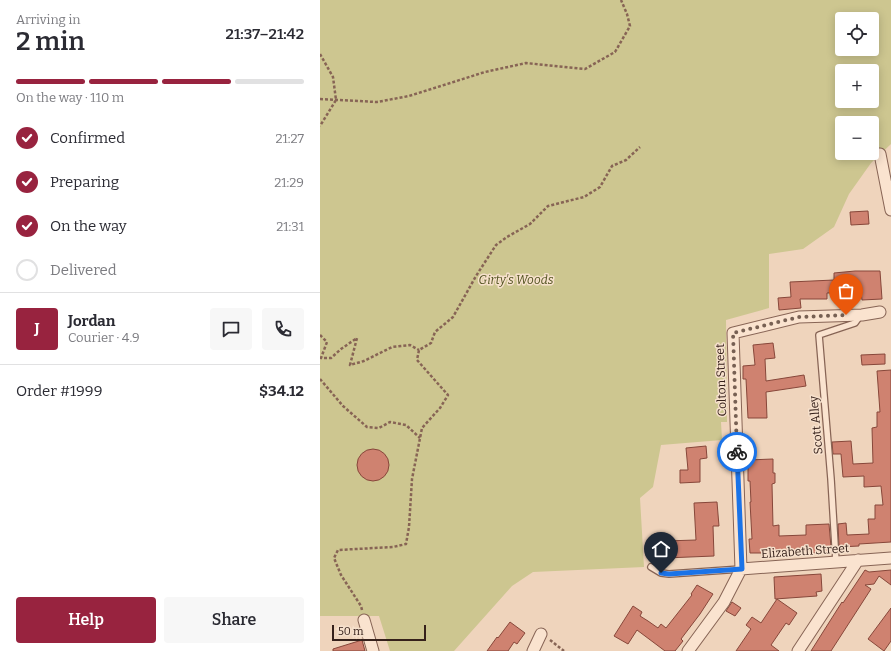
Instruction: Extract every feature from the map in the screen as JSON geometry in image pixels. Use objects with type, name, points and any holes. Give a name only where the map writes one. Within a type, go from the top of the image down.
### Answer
[{"type":"street","points":[[880,154],[891,210]]},
{"type":"street","points":[[862,314],[880,312]]},
{"type":"street","name":"Colton Street","points":[[742,569],[733,333],[799,317],[862,314]]},
{"type":"street","name":"Elizabeth Street","points":[[742,569],[891,558]]},
{"type":"street","points":[[798,651],[858,560]]},
{"type":"street","points":[[688,651],[724,602],[742,569]]},
{"type":"street","points":[[364,620],[373,651]]},
{"type":"street","points":[[535,650],[541,634]]},
{"type":"lane","name":"Scott Alley","points":[[836,562],[831,479],[819,335],[855,323],[862,314]]},
{"type":"lane","name":"Elizabeth Street","points":[[651,567],[661,573],[669,574],[742,569]]},
{"type":"path","points":[[320,99],[378,102],[409,96],[486,72],[526,62],[585,69],[615,52],[630,26],[628,14],[620,0]]},
{"type":"path","points":[[320,54],[333,77],[336,100],[320,126]]},
{"type":"path","points":[[419,350],[431,344],[435,332],[452,317],[496,245],[530,224],[548,206],[584,197],[600,187],[612,166],[626,160],[640,147]]},
{"type":"path","points":[[320,336],[327,342],[321,358],[331,358],[357,338],[350,365],[364,361],[392,347],[410,345],[419,350]]},
{"type":"path","points":[[364,620],[361,606],[341,575],[334,558],[338,550],[393,547],[406,544],[409,526],[412,479],[422,428],[440,408],[448,395],[417,360],[419,350]]},
{"type":"path","points":[[320,379],[342,406],[367,427],[379,428],[390,422],[406,425],[420,439]]},
{"type":"path","points":[[541,634],[564,651]]},
{"type":"green space","name":"Girty's Woods","points":[[320,0],[891,0],[891,144],[879,155],[879,116],[835,116],[835,160],[874,160],[849,194],[834,227],[803,249],[769,254],[769,308],[726,320],[727,422],[721,422],[722,440],[661,445],[653,487],[640,498],[644,567],[533,572],[512,586],[454,651],[390,651],[379,616],[320,616]]},
{"type":"building","points":[[868,211],[869,224],[851,225],[850,212]]},
{"type":"building","points":[[880,271],[882,299],[862,300],[861,292],[827,293],[827,299],[800,299],[801,308],[779,310],[778,298],[791,297],[790,282],[834,280],[834,273]]},
{"type":"building","points":[[773,343],[775,358],[765,359],[766,381],[804,375],[806,386],[766,392],[767,418],[748,418],[746,379],[743,379],[743,366],[755,365],[753,345]]},
{"type":"building","points":[[885,354],[885,364],[862,365],[861,355]]},
{"type":"building","points":[[891,370],[891,542],[839,547],[838,524],[846,523],[847,535],[869,534],[868,519],[875,519],[875,505],[883,505],[881,486],[864,487],[864,476],[843,477],[841,454],[833,454],[832,442],[851,441],[853,464],[873,463],[872,428],[877,427],[877,412],[880,412],[877,371]]},
{"type":"building","points":[[706,446],[707,458],[700,459],[700,482],[680,483],[680,470],[688,470],[686,448]]},
{"type":"building","points":[[373,449],[384,454],[389,465],[384,476],[373,481],[362,476],[357,465],[362,454]]},
{"type":"building","points":[[773,459],[775,483],[772,484],[773,526],[779,525],[779,536],[806,535],[806,525],[829,524],[831,547],[828,547],[829,552],[811,553],[811,550],[766,551],[766,553],[750,553],[749,539],[752,539],[748,460]]},
{"type":"building","points":[[717,502],[719,526],[713,526],[714,556],[665,558],[665,561],[655,561],[654,534],[664,534],[665,541],[696,540],[694,503]]},
{"type":"building","points":[[865,570],[869,572],[891,570],[891,585],[879,576],[874,584],[865,585],[871,589],[831,651],[811,651],[842,602],[843,603]]},
{"type":"building","points":[[821,574],[822,591],[816,592],[817,596],[775,599],[774,577]]},
{"type":"building","points":[[697,585],[713,594],[681,639],[683,641],[675,651],[665,651],[637,630],[628,644],[614,636],[633,606],[642,612],[640,616],[658,628],[661,624],[666,628],[692,595],[691,594]]},
{"type":"building","points":[[777,599],[797,613],[789,625],[786,623],[771,645],[779,651],[736,651],[751,629],[746,625],[752,617],[761,623]]},
{"type":"building","points":[[732,602],[741,608],[735,616],[726,611]]},
{"type":"building","points":[[891,608],[891,641],[884,651],[868,639]]},
{"type":"building","points":[[510,622],[525,633],[517,644],[514,642],[508,651],[487,651],[497,637],[498,638]]},
{"type":"building","points":[[362,640],[365,651],[333,651],[333,649]]},
{"type":"way so far","points":[[737,452],[733,333],[799,317],[846,315]]},
{"type":"route","points":[[661,573],[669,574],[742,569],[737,452]]}]
